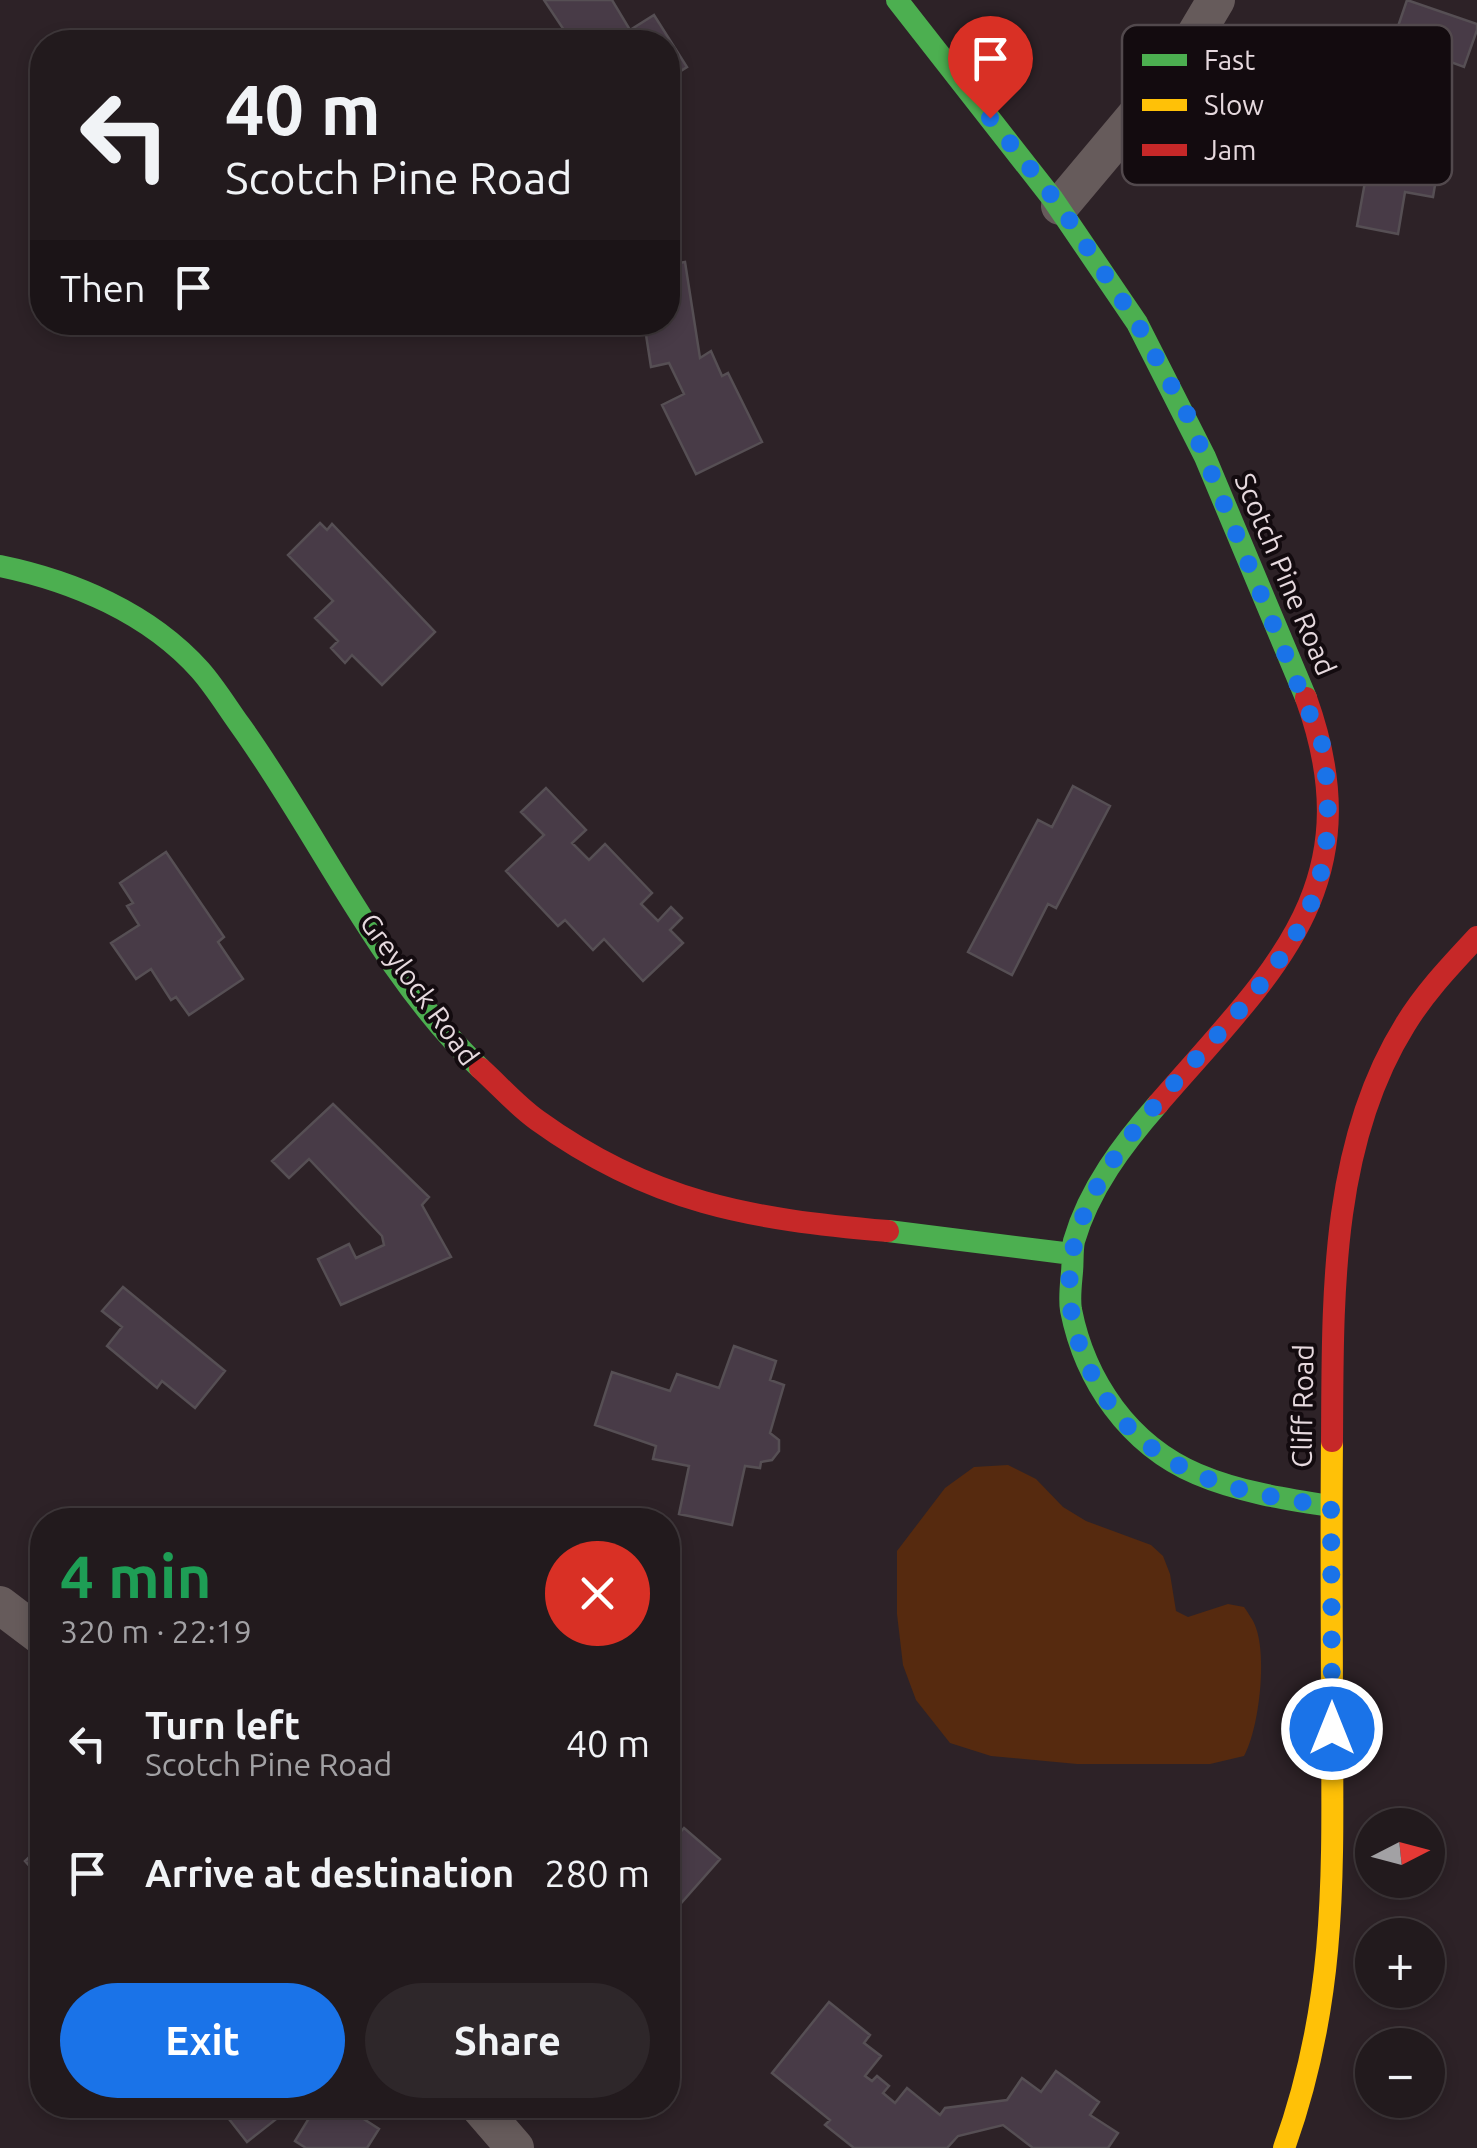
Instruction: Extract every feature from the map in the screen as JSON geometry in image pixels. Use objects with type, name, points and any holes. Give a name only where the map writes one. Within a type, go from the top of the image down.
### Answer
[{"type":"street","name":"Scotch Pine Road","points":[[897,0],[1060,206],[1137,323],[1188,416],[1314,718],[1326,768],[1329,818],[1323,864],[1308,910],[1266,978],[1107,1166],[1084,1208],[1072,1254],[1072,1308],[1080,1349],[1100,1390],[1126,1423],[1157,1452],[1204,1479],[1259,1495],[1331,1506]]},
{"type":"street","points":[[1201,25],[1216,0]]},
{"type":"street","points":[[1060,206],[1122,132]]},
{"type":"street","name":"Greylock Road","points":[[0,566],[41,574],[83,589],[140,622],[187,658],[220,696],[450,1039],[524,1112],[580,1152],[643,1184],[738,1213],[1072,1254]]},
{"type":"street","name":"Cliff Road","points":[[1284,2148],[1314,2057],[1326,1960],[1332,1822],[1331,1506],[1337,1266],[1346,1191],[1362,1122],[1383,1062],[1426,990],[1477,938]]},
{"type":"street","points":[[0,1604],[30,1628]]},
{"type":"street","points":[[489,2118],[515,2148]]},
{"type":"shaded area","points":[[1008,1465],[1036,1479],[1063,1507],[1086,1521],[1151,1545],[1163,1556],[1170,1574],[1176,1611],[1188,1617],[1228,1604],[1244,1607],[1256,1628],[1261,1675],[1254,1729],[1244,1756],[1210,1764],[1077,1764],[991,1756],[950,1743],[916,1700],[903,1665],[897,1614],[897,1551],[945,1488],[974,1467]]},
{"type":"building","points":[[544,0],[612,0],[630,30],[564,30]]},
{"type":"building","points":[[1407,0],[1477,24],[1477,30],[1464,67],[1452,62],[1452,25],[1398,25]]},
{"type":"building","points":[[654,15],[664,30],[630,30]]},
{"type":"building","points":[[1364,185],[1435,185],[1433,197],[1405,192],[1398,234],[1357,226]]},
{"type":"building","points":[[685,262],[700,358],[711,351],[722,376],[728,373],[762,442],[696,474],[662,405],[684,394],[669,363],[651,367],[646,335],[680,335],[680,263]]},
{"type":"building","points":[[320,523],[327,530],[332,524],[435,632],[382,685],[352,655],[345,663],[331,648],[338,641],[315,618],[333,601],[288,555]]},
{"type":"building","points":[[1073,786],[1110,806],[1056,908],[1048,904],[1012,975],[968,952],[1038,820],[1052,827]]},
{"type":"building","points":[[546,788],[586,830],[572,843],[589,860],[605,844],[652,893],[641,904],[658,921],[671,907],[682,918],[670,930],[683,943],[643,981],[604,939],[593,950],[565,920],[558,926],[506,871],[544,835],[521,812]]},
{"type":"building","points":[[166,852],[224,937],[218,942],[243,979],[189,1015],[176,997],[171,1000],[151,969],[136,979],[111,943],[139,925],[127,906],[133,903],[120,883]]},
{"type":"building","points":[[333,1104],[429,1197],[422,1205],[451,1257],[341,1305],[318,1259],[349,1244],[356,1258],[384,1245],[382,1236],[309,1159],[289,1178],[272,1161]]},
{"type":"building","points":[[123,1287],[225,1371],[195,1408],[162,1381],[157,1388],[107,1346],[122,1327],[102,1311]]},
{"type":"building","points":[[734,1346],[776,1361],[770,1380],[784,1385],[770,1433],[779,1440],[779,1451],[772,1460],[761,1462],[760,1468],[745,1466],[732,1525],[680,1514],[689,1466],[653,1459],[656,1446],[595,1425],[612,1372],[670,1391],[677,1374],[719,1388]]},
{"type":"building","points":[[684,1828],[720,1859],[680,1904],[680,1832]]},
{"type":"building","points":[[829,2002],[870,2035],[864,2043],[881,2056],[865,2076],[872,2081],[877,2076],[889,2086],[883,2093],[895,2103],[907,2088],[940,2115],[945,2108],[1007,2100],[1022,2078],[1041,2092],[1056,2071],[1099,2102],[1090,2115],[1118,2133],[1108,2148],[1033,2148],[1003,2125],[958,2136],[947,2148],[854,2148],[825,2125],[830,2120],[772,2073]]},
{"type":"building","points":[[228,2118],[277,2118],[247,2142]]},
{"type":"building","points":[[309,2118],[362,2118],[379,2129],[367,2148],[306,2148],[295,2141]]},
{"type":"traffic: fast","points":[[897,0],[1052,198],[1137,323],[1205,457],[1306,698]]},
{"type":"traffic: fast","points":[[0,566],[55,581],[108,602],[158,632],[200,670],[269,768],[412,991],[480,1068]]},
{"type":"traffic: fast","points":[[1158,1104],[1108,1168],[1074,1241],[1070,1305],[1087,1362],[1114,1408],[1131,1428],[1173,1462],[1229,1486],[1331,1506]]},
{"type":"traffic: fast","points":[[888,1231],[1072,1254]]},
{"type":"traffic: slow","points":[[1284,2148],[1314,2043],[1328,1941],[1332,1838],[1332,1441]]},
{"type":"traffic: jam","points":[[1158,1104],[1273,967],[1300,922],[1319,875],[1328,823],[1324,764],[1306,698]]},
{"type":"traffic: jam","points":[[1332,1441],[1335,1280],[1349,1174],[1362,1122],[1380,1072],[1405,1025],[1477,937]]},
{"type":"traffic: jam","points":[[480,1068],[529,1114],[579,1148],[662,1188],[747,1212],[888,1231]]},
{"type":"route","points":[[990,118],[1060,206],[1137,323],[1188,416],[1322,744],[1329,818],[1323,864],[1308,910],[1266,978],[1107,1166],[1076,1232],[1071,1284],[1080,1349],[1090,1371],[1112,1408],[1157,1452],[1213,1483],[1331,1506],[1332,1729]]}]
